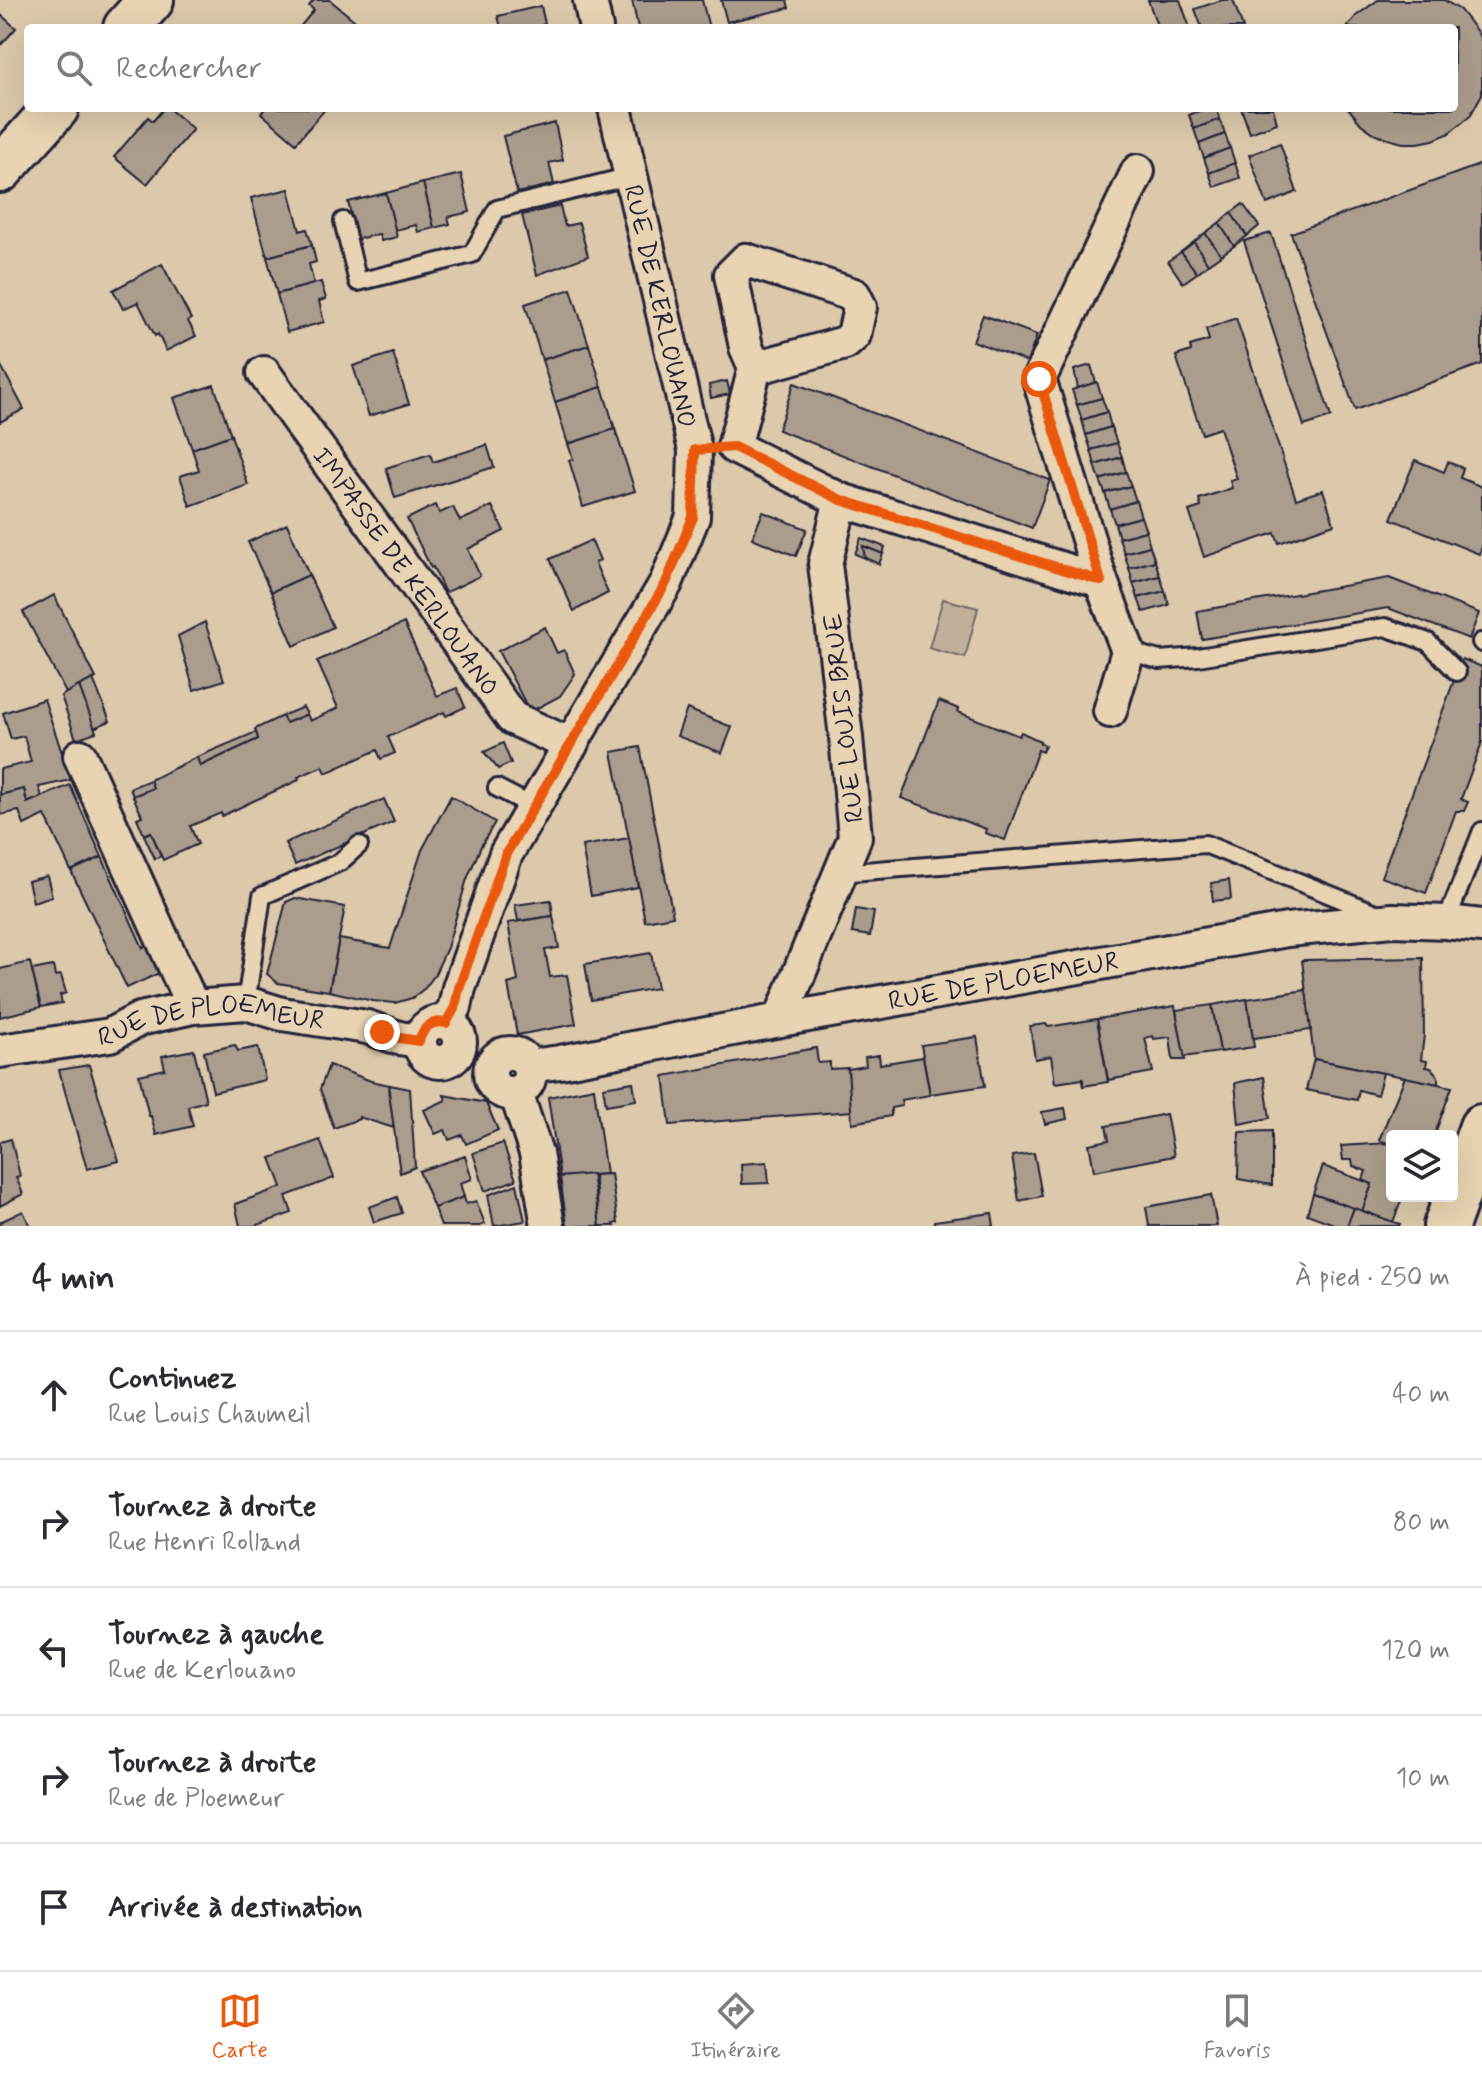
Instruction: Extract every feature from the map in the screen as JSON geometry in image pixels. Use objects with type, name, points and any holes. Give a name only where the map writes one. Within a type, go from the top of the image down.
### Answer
[{"type":"main road","points":[[130,24],[151,0]]},
{"type":"main road","points":[[0,170],[52,112]]},
{"type":"main road","points":[[1446,1226],[1482,1127]]},
{"type":"street","points":[[590,0],[595,24]]},
{"type":"street","name":"RUE DE KERLOUANO","points":[[448,1024],[506,854],[666,583],[693,517],[695,450],[616,112]]},
{"type":"street","points":[[1110,711],[1128,651],[1101,581],[1039,379],[1138,171]]},
{"type":"street","points":[[734,447],[755,368]]},
{"type":"street","name":"IMPASSE DE KERLOUANO","points":[[264,373],[512,718],[571,745]]},
{"type":"street","points":[[695,450],[734,447],[841,500],[1101,581]]},
{"type":"street","name":"RUE LOUIS BRUE","points":[[780,1020],[855,837],[825,564],[841,500]]},
{"type":"street","points":[[80,756],[193,1007]]},
{"type":"street","name":"RUE DE PLOEMEUR","points":[[0,1051],[110,1035],[140,1019],[193,1007],[246,1003],[282,1014],[367,1027],[427,1051],[514,1076],[560,1062],[780,1020],[1287,930],[1393,920],[1482,926]]},
{"type":"street","points":[[427,1051],[421,1034],[430,1024],[448,1024],[514,1076],[536,1153],[548,1226]]},
{"type":"lane","points":[[343,221],[358,282],[472,254],[497,209],[631,176]]},
{"type":"lane","points":[[1128,651],[1159,660],[1198,657],[1385,627],[1428,642],[1457,672]]},
{"type":"lane","points":[[497,788],[534,807]]},
{"type":"lane","points":[[1446,922],[1482,831]]},
{"type":"lane","points":[[839,873],[1205,844],[1393,920]]},
{"type":"lane","points":[[246,1003],[262,896],[340,862],[359,845]]},
{"type":"shaded area","points":[[943,599],[978,608],[965,658],[929,648]]},
{"type":"building","points":[[314,0],[330,0],[359,24],[302,24],[314,10],[309,6]]},
{"type":"building","points":[[632,0],[702,0],[708,24],[637,24]]},
{"type":"building","points":[[721,0],[787,0],[789,8],[727,22]]},
{"type":"building","points":[[1148,0],[1180,0],[1189,24],[1157,24]]},
{"type":"building","points":[[1222,0],[1233,0],[1242,24],[1201,24],[1195,9]]},
{"type":"building","points":[[1378,0],[1444,0],[1460,10],[1482,42],[1482,94],[1470,116],[1448,134],[1418,143],[1388,139],[1361,124],[1351,112],[1458,112],[1458,24],[1350,24]]},
{"type":"building","points":[[541,6],[545,24],[500,24],[498,16]]},
{"type":"building","points":[[0,14],[16,28],[0,46]]},
{"type":"building","points":[[161,112],[173,112],[193,129],[147,184],[114,157],[148,117],[153,121]]},
{"type":"building","points":[[262,112],[323,112],[296,143]]},
{"type":"building","points":[[1217,112],[1220,119],[1194,129],[1189,115]]},
{"type":"building","points":[[1242,112],[1274,112],[1277,123],[1250,133]]},
{"type":"building","points":[[1220,119],[1225,134],[1199,144],[1194,129]]},
{"type":"building","points":[[555,123],[563,160],[549,163],[554,184],[517,193],[503,136]]},
{"type":"building","points":[[1225,134],[1230,148],[1204,158],[1199,144]]},
{"type":"building","points":[[1280,143],[1297,192],[1267,204],[1249,155]]},
{"type":"building","points":[[1230,148],[1235,163],[1209,173],[1204,158]]},
{"type":"building","points":[[1235,163],[1240,178],[1214,187],[1209,173]]},
{"type":"building","points":[[1482,164],[1482,364],[1355,410],[1291,233]]},
{"type":"building","points":[[461,174],[470,212],[448,217],[450,224],[434,228],[423,183]]},
{"type":"building","points":[[423,183],[434,228],[418,232],[416,225],[395,230],[386,193]]},
{"type":"building","points":[[289,189],[300,231],[307,229],[312,245],[267,257],[251,198]]},
{"type":"building","points":[[386,193],[397,237],[381,241],[379,234],[357,239],[348,202]]},
{"type":"building","points":[[1243,204],[1259,226],[1247,236],[1231,213]]},
{"type":"building","points":[[560,206],[565,226],[579,223],[588,256],[537,275],[522,215]]},
{"type":"building","points":[[1231,213],[1247,236],[1234,246],[1219,223]]},
{"type":"building","points":[[1219,223],[1234,246],[1221,255],[1205,233]]},
{"type":"building","points":[[1205,233],[1221,255],[1208,264],[1194,242]]},
{"type":"building","points":[[1271,233],[1331,417],[1304,426],[1244,241]]},
{"type":"building","points":[[1194,242],[1208,264],[1197,273],[1181,252]]},
{"type":"building","points":[[312,245],[316,262],[309,264],[314,284],[277,294],[267,257]]},
{"type":"building","points":[[1181,252],[1197,273],[1183,283],[1168,261]]},
{"type":"building","points":[[162,264],[191,319],[188,321],[196,336],[166,351],[138,302],[123,309],[113,290]]},
{"type":"building","points":[[321,282],[326,299],[319,301],[324,322],[287,332],[277,294]]},
{"type":"building","points":[[571,289],[589,345],[542,360],[525,304]]},
{"type":"building","points":[[983,315],[1037,335],[1027,362],[973,341]]},
{"type":"building","points":[[1236,318],[1296,499],[1323,490],[1334,524],[1279,543],[1275,533],[1204,557],[1189,511],[1201,507],[1199,499],[1232,488],[1230,481],[1237,479],[1220,428],[1202,434],[1176,356],[1191,351],[1190,346],[1209,340],[1206,329]]},
{"type":"building","points":[[589,345],[602,387],[555,402],[542,360]]},
{"type":"building","points":[[393,353],[409,404],[369,416],[353,366]]},
{"type":"building","points":[[0,364],[24,409],[0,422]]},
{"type":"building","points":[[1091,365],[1096,383],[1078,388],[1074,370]]},
{"type":"building","points":[[727,381],[730,394],[711,398],[709,385]]},
{"type":"building","points":[[1097,382],[1102,398],[1077,405],[1072,390]]},
{"type":"building","points":[[794,383],[1050,480],[1032,528],[778,430]]},
{"type":"building","points":[[214,385],[231,435],[192,449],[174,398]]},
{"type":"building","points":[[602,387],[615,429],[568,444],[555,402]]},
{"type":"building","points":[[1102,398],[1107,412],[1082,420],[1077,405]]},
{"type":"building","points":[[1107,412],[1111,427],[1086,435],[1082,420]]},
{"type":"building","points":[[1111,427],[1117,443],[1091,450],[1086,435]]},
{"type":"building","points":[[615,429],[635,491],[583,507],[569,460],[573,459],[568,444]]},
{"type":"building","points":[[231,435],[248,485],[190,506],[180,476],[199,470],[192,449]]},
{"type":"building","points":[[1117,443],[1122,457],[1095,465],[1091,450]]},
{"type":"building","points":[[487,445],[494,467],[395,498],[386,468],[430,454],[433,462]]},
{"type":"building","points":[[1122,457],[1126,472],[1100,480],[1095,465]]},
{"type":"building","points":[[1415,460],[1444,472],[1448,462],[1463,468],[1460,478],[1482,487],[1482,547],[1479,554],[1391,519]]},
{"type":"building","points":[[1126,472],[1131,486],[1105,493],[1100,480]]},
{"type":"building","points":[[1131,486],[1136,501],[1110,509],[1105,493]]},
{"type":"building","points":[[1136,501],[1141,517],[1115,524],[1110,509]]},
{"type":"building","points":[[435,505],[440,513],[453,507],[460,521],[492,506],[504,531],[468,549],[480,576],[445,593],[407,519]]},
{"type":"building","points":[[763,512],[807,529],[796,556],[752,538]]},
{"type":"building","points":[[1141,517],[1146,531],[1119,538],[1115,524]]},
{"type":"building","points":[[287,524],[309,575],[271,592],[248,542]]},
{"type":"building","points":[[1146,531],[1150,546],[1124,553],[1119,538]]},
{"type":"building","points":[[861,538],[885,547],[883,554],[863,546],[865,558],[855,554]]},
{"type":"building","points":[[591,540],[600,560],[595,563],[608,593],[574,611],[550,559]]},
{"type":"building","points":[[863,546],[883,554],[879,564],[865,558]]},
{"type":"building","points":[[1150,546],[1155,561],[1129,568],[1124,553]]},
{"type":"building","points":[[1155,561],[1160,576],[1133,583],[1129,568]]},
{"type":"building","points":[[309,575],[333,627],[294,646],[271,592]]},
{"type":"building","points":[[1160,576],[1165,591],[1138,598],[1133,583]]},
{"type":"building","points":[[1389,578],[1479,613],[1469,639],[1388,608],[1202,639],[1197,611]]},
{"type":"building","points":[[1165,591],[1169,605],[1143,612],[1138,598]]},
{"type":"building","points":[[54,595],[96,678],[66,693],[23,612]]},
{"type":"building","points":[[205,622],[224,680],[194,690],[178,636]]},
{"type":"building","points":[[404,623],[437,696],[457,688],[465,707],[446,716],[444,712],[388,737],[395,753],[381,759],[377,750],[326,773],[323,766],[222,816],[221,813],[190,826],[198,844],[163,860],[151,832],[144,835],[137,818],[142,816],[133,796],[153,788],[150,780],[197,757],[200,766],[258,739],[255,729],[282,716],[286,723],[307,714],[310,721],[338,708],[317,661]]},
{"type":"building","points":[[545,627],[557,653],[564,650],[575,674],[560,696],[530,712],[498,651]]},
{"type":"building","points":[[1462,659],[1482,667],[1482,742],[1461,799],[1468,802],[1464,811],[1456,811],[1426,893],[1381,877]]},
{"type":"building","points":[[93,679],[110,721],[94,728],[79,686]]},
{"type":"building","points":[[79,686],[96,732],[76,739],[61,696]]},
{"type":"building","points":[[44,699],[71,780],[39,787],[42,797],[27,803],[24,789],[0,795],[0,769],[31,762],[24,736],[11,739],[3,713]]},
{"type":"building","points":[[939,701],[959,709],[958,712],[1019,736],[1021,732],[1045,745],[1042,752],[1038,750],[1005,840],[985,833],[986,829],[901,798]]},
{"type":"building","points":[[303,707],[307,714],[286,723],[282,716]]},
{"type":"building","points":[[687,709],[732,727],[722,753],[677,736]]},
{"type":"building","points":[[256,732],[258,739],[200,766],[197,757]]},
{"type":"building","points":[[503,743],[511,763],[498,769],[484,752]]},
{"type":"building","points":[[640,747],[673,916],[645,921],[612,752]]},
{"type":"building","points":[[150,780],[153,788],[133,796],[130,788]]},
{"type":"building","points":[[70,785],[102,857],[71,871],[45,815],[24,825],[19,811],[0,815],[0,795],[24,789],[27,803]]},
{"type":"building","points":[[451,796],[495,822],[467,879],[447,948],[434,976],[412,998],[395,1003],[329,991],[339,939],[390,948],[422,850]]},
{"type":"building","points":[[384,799],[394,822],[295,865],[285,843]]},
{"type":"building","points":[[151,832],[161,856],[155,859],[144,835]]},
{"type":"building","points":[[629,838],[638,887],[591,896],[582,846]]},
{"type":"building","points":[[102,857],[143,948],[150,944],[168,969],[127,988],[71,871]]},
{"type":"building","points":[[47,876],[52,896],[33,902],[28,881]]},
{"type":"building","points":[[1229,880],[1231,899],[1213,901],[1211,883]]},
{"type":"building","points":[[295,898],[345,907],[329,991],[278,983],[267,974],[286,902]]},
{"type":"building","points":[[551,900],[553,916],[518,921],[515,905]]},
{"type":"building","points":[[856,909],[874,912],[870,936],[852,933]]},
{"type":"building","points":[[553,916],[559,948],[545,950],[550,977],[567,975],[576,1024],[517,1035],[508,984],[518,981],[508,923]]},
{"type":"building","points":[[651,953],[657,988],[591,1000],[585,964]]},
{"type":"building","points":[[1423,958],[1424,1035],[1421,1060],[1427,1061],[1426,1067],[1438,1076],[1438,1084],[1314,1059],[1302,960]]},
{"type":"building","points":[[30,962],[41,1007],[0,1017],[0,969]]},
{"type":"building","points":[[53,966],[55,976],[61,975],[66,993],[60,995],[62,1003],[41,1007],[32,970]]},
{"type":"building","points":[[1306,990],[1311,1030],[1253,1038],[1247,999]]},
{"type":"building","points":[[1247,999],[1254,1047],[1220,1052],[1212,1005]]},
{"type":"building","points":[[1212,1005],[1220,1052],[1184,1057],[1176,1010]]},
{"type":"building","points":[[1175,1006],[1185,1060],[1173,1060],[1170,1037],[1145,1038],[1153,1072],[1108,1080],[1097,1019]]},
{"type":"building","points":[[1097,1019],[1108,1082],[1083,1086],[1083,1079],[1055,1083],[1051,1056],[1035,1059],[1030,1026],[1046,1024],[1048,1027]]},
{"type":"building","points":[[977,1037],[985,1086],[930,1094],[921,1045]]},
{"type":"building","points":[[235,1045],[238,1051],[258,1047],[265,1080],[213,1092],[204,1052]]},
{"type":"building","points":[[816,1048],[818,1063],[830,1062],[830,1069],[848,1068],[852,1111],[670,1125],[664,1076]]},
{"type":"building","points":[[194,1050],[206,1101],[188,1106],[193,1126],[156,1135],[139,1075],[165,1069],[162,1056]]},
{"type":"building","points":[[879,1055],[880,1064],[923,1057],[930,1095],[901,1100],[902,1106],[891,1108],[891,1116],[852,1123],[848,1069],[866,1066],[865,1057]]},
{"type":"building","points":[[1314,1059],[1383,1073],[1377,1095],[1359,1090],[1357,1100],[1306,1090]]},
{"type":"building","points":[[89,1065],[119,1161],[87,1169],[59,1070]]},
{"type":"building","points":[[329,1065],[390,1085],[394,1128],[359,1117],[334,1128],[320,1089]]},
{"type":"building","points":[[1264,1077],[1270,1118],[1239,1124],[1235,1083]]},
{"type":"building","points":[[1405,1077],[1452,1087],[1436,1130],[1386,1130],[1386,1143],[1379,1140]]},
{"type":"building","points":[[633,1082],[636,1100],[606,1105],[603,1087]]},
{"type":"building","points":[[390,1085],[410,1089],[415,1167],[400,1173],[389,1092]]},
{"type":"building","points":[[594,1088],[606,1174],[560,1177],[548,1097]]},
{"type":"building","points":[[444,1095],[486,1103],[498,1130],[466,1144],[462,1135],[449,1140],[445,1130],[435,1134],[424,1110],[446,1100]]},
{"type":"building","points":[[1065,1108],[1067,1119],[1045,1124],[1042,1112]]},
{"type":"building","points":[[1166,1114],[1174,1156],[1094,1171],[1089,1144],[1109,1140],[1106,1126]]},
{"type":"building","points":[[1272,1131],[1272,1185],[1238,1179],[1239,1132]]},
{"type":"building","points":[[11,1139],[20,1176],[16,1177],[23,1194],[0,1206],[0,1142]]},
{"type":"building","points":[[320,1140],[334,1178],[286,1196],[292,1213],[255,1226],[240,1226],[235,1204],[282,1187],[271,1158]]},
{"type":"building","points":[[503,1143],[516,1180],[485,1191],[473,1153]]},
{"type":"building","points":[[1386,1143],[1386,1202],[1401,1202],[1393,1222],[1362,1211],[1372,1184],[1363,1180],[1366,1171],[1353,1166],[1352,1160],[1343,1160],[1341,1146]]},
{"type":"building","points":[[1034,1153],[1042,1196],[1019,1201],[1012,1156]]},
{"type":"building","points":[[465,1156],[472,1179],[460,1183],[464,1197],[434,1208],[419,1171]]},
{"type":"building","points":[[767,1162],[769,1183],[742,1184],[741,1164]]},
{"type":"building","points":[[1323,1166],[1372,1184],[1362,1211],[1313,1194]]},
{"type":"building","points":[[592,1174],[600,1226],[567,1226],[560,1177]]},
{"type":"building","points":[[611,1174],[618,1223],[615,1226],[600,1226],[594,1175]]},
{"type":"building","points":[[517,1184],[525,1221],[494,1226],[488,1195]]},
{"type":"building","points":[[1313,1194],[1354,1208],[1347,1226],[1307,1214]]},
{"type":"building","points":[[1211,1195],[1217,1226],[1149,1226],[1146,1207]]},
{"type":"building","points":[[397,1197],[402,1213],[374,1222],[369,1207]]},
{"type":"building","points":[[464,1197],[466,1204],[476,1201],[485,1224],[441,1226],[434,1208]]},
{"type":"building","points":[[1354,1208],[1400,1224],[1347,1226]]},
{"type":"building","points":[[23,1211],[30,1226],[0,1226],[0,1222]]},
{"type":"building","points":[[992,1213],[994,1226],[935,1226],[934,1221]]},
{"type":"route","points":[[382,1032],[419,1041],[430,1024],[446,1023],[455,1007],[506,854],[666,583],[693,517],[695,450],[734,447],[841,500],[1101,581],[1039,379]]}]
